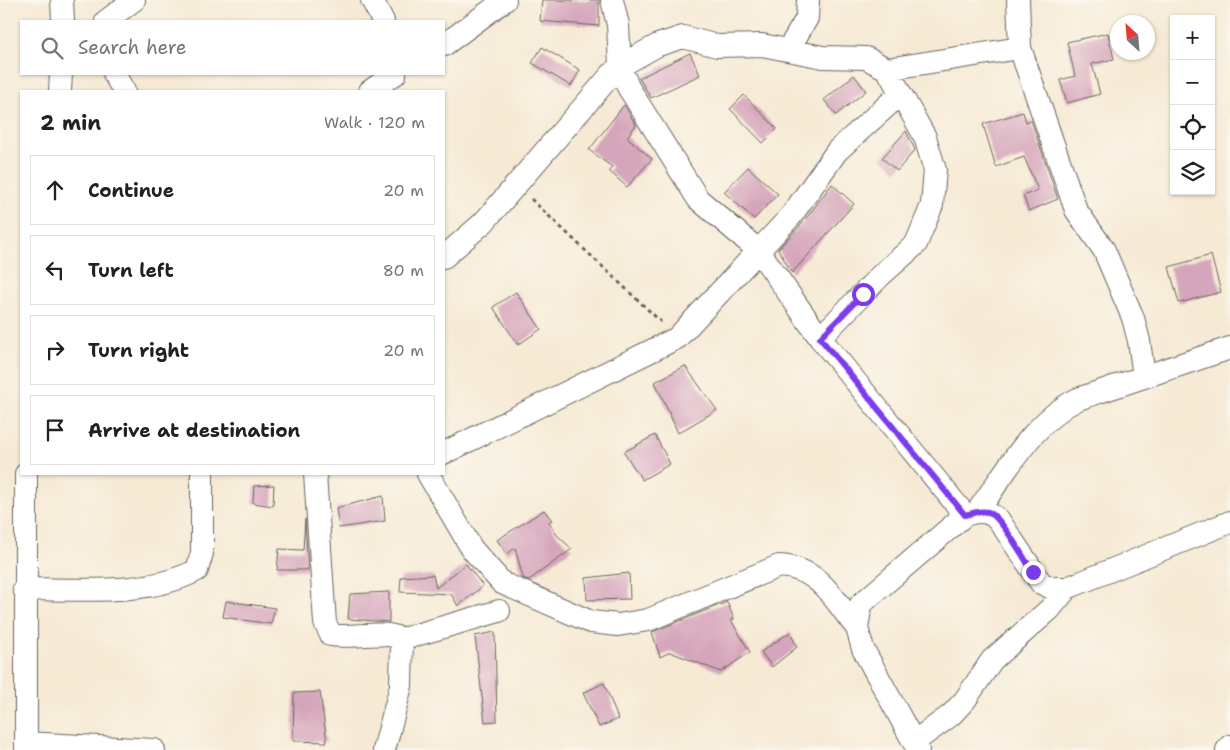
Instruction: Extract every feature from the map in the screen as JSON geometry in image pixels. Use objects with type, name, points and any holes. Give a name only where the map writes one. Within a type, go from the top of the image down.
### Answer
[{"type":"street","points":[[62,0],[63,20]]},
{"type":"street","points":[[107,20],[134,0]]},
{"type":"street","points":[[372,0],[382,20]]},
{"type":"street","points":[[445,44],[505,0]]},
{"type":"street","points":[[612,0],[618,25],[620,66],[628,87],[698,199],[759,251],[820,338],[971,513]]},
{"type":"street","points":[[788,50],[807,18],[808,0]]},
{"type":"street","points":[[1018,0],[1020,48],[1076,210],[1104,250],[1133,318],[1139,341],[1144,377]]},
{"type":"street","points":[[445,256],[484,222],[620,66],[658,45],[683,36],[718,46],[762,45],[823,58],[866,58],[887,69],[925,136],[935,170],[932,205],[916,244],[880,276],[820,338]]},
{"type":"street","points":[[887,69],[1020,48]]},
{"type":"street","points":[[60,90],[61,75]]},
{"type":"street","points":[[115,75],[123,90]]},
{"type":"street","points":[[371,90],[394,75]]},
{"type":"street","points":[[445,452],[677,338],[791,216],[838,151],[900,94]]},
{"type":"street","points":[[857,628],[861,604],[971,513],[1043,422],[1060,408],[1078,399],[1230,348]]},
{"type":"street","points":[[26,475],[24,589],[26,746],[154,750]]},
{"type":"street","points":[[24,589],[102,590],[141,586],[180,580],[197,570],[202,554],[202,475]]},
{"type":"street","points":[[315,475],[325,623],[331,635],[346,637],[391,634],[402,639],[499,611]]},
{"type":"street","points":[[429,475],[472,549],[502,583],[591,622],[618,625],[648,620],[779,566],[797,567],[817,578],[857,628],[863,649],[916,746],[965,700],[992,660],[1050,609],[1067,588]]},
{"type":"street","points":[[971,513],[989,512],[998,519],[1041,583],[1052,588],[1067,588],[1230,522]]},
{"type":"street","points":[[384,750],[401,686],[402,639]]},
{"type":"street","points":[[1227,750],[1230,746]]},
{"type":"path","points":[[516,185],[677,338]]},
{"type":"building","points":[[542,0],[599,0],[599,26],[540,21]]},
{"type":"building","points":[[1108,33],[1110,60],[1092,64],[1100,94],[1067,103],[1060,80],[1075,76],[1067,42]]},
{"type":"building","points":[[542,47],[580,70],[571,86],[532,63]]},
{"type":"building","points":[[690,53],[700,75],[651,98],[639,78]]},
{"type":"building","points":[[854,75],[866,91],[836,115],[824,100]]},
{"type":"building","points":[[744,95],[777,129],[763,143],[730,109]]},
{"type":"building","points":[[624,105],[636,125],[627,137],[652,159],[627,187],[609,171],[612,167],[589,150]]},
{"type":"building","points":[[1023,112],[1026,122],[1031,120],[1058,199],[1029,211],[1023,196],[1038,190],[1024,157],[996,167],[983,124]]},
{"type":"building","points":[[906,131],[915,150],[897,171],[882,158]]},
{"type":"building","points":[[748,167],[778,194],[754,219],[724,192]]},
{"type":"building","points":[[832,184],[854,204],[792,273],[778,249],[801,225]]},
{"type":"building","points":[[1211,255],[1221,292],[1179,303],[1169,267]]},
{"type":"building","points":[[516,292],[541,329],[518,345],[493,307]]},
{"type":"building","points":[[685,366],[717,410],[678,433],[655,382]]},
{"type":"building","points":[[655,435],[670,464],[642,480],[624,452]]},
{"type":"building","points":[[274,485],[273,506],[253,503],[254,486]]},
{"type":"building","points":[[383,496],[385,521],[339,528],[336,508]]},
{"type":"building","points":[[544,510],[552,520],[549,522],[557,535],[572,549],[529,580],[523,578],[515,548],[507,554],[497,540]]},
{"type":"building","points":[[305,519],[308,570],[277,570],[279,549],[303,550]]},
{"type":"building","points":[[466,564],[483,586],[458,606],[451,594],[400,592],[401,577],[433,575],[436,588]]},
{"type":"building","points":[[629,573],[630,599],[587,600],[586,578]]},
{"type":"building","points":[[389,592],[389,622],[348,619],[350,594]]},
{"type":"building","points":[[226,601],[275,608],[271,624],[223,617]]},
{"type":"building","points":[[727,602],[734,619],[731,620],[750,652],[721,672],[670,652],[660,657],[652,632]]},
{"type":"building","points":[[495,632],[497,721],[485,722],[475,636]]},
{"type":"building","points":[[790,632],[797,647],[772,667],[761,652]]},
{"type":"building","points":[[604,683],[618,719],[599,727],[583,693]]},
{"type":"building","points":[[320,692],[327,742],[293,741],[294,693]]},
{"type":"route","points":[[863,294],[820,338],[965,515],[989,512],[998,519],[1033,572]]}]
